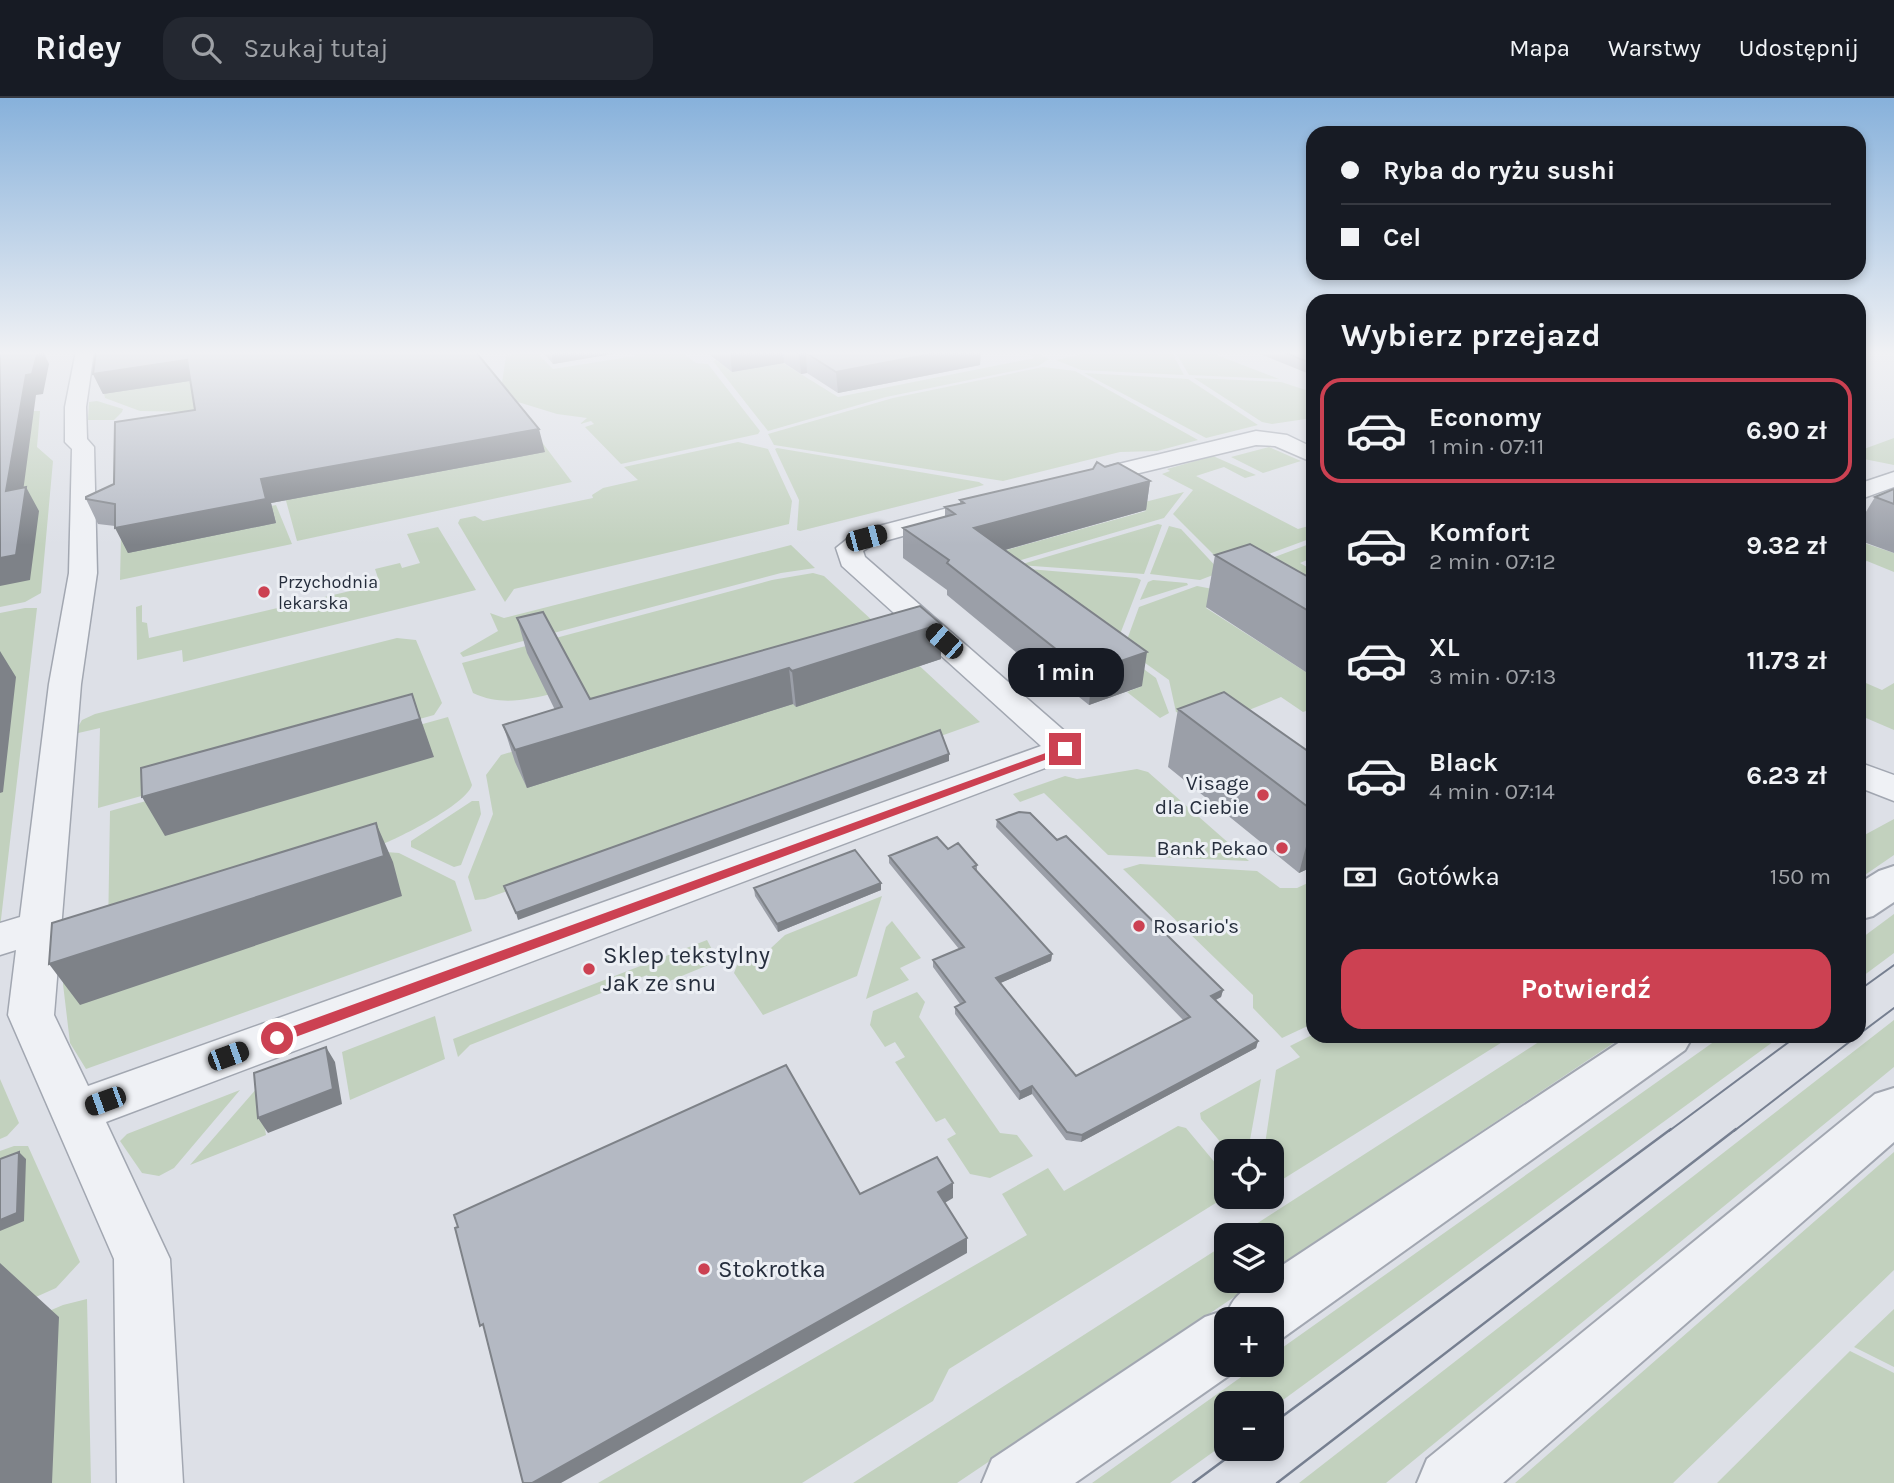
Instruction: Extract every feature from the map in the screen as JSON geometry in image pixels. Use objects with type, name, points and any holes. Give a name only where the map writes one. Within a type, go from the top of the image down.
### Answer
[{"type":"street","points":[[76,416],[76,442],[83,447],[83,573],[19,933],[31,1015],[142,1259],[150,1483]]},
{"type":"street","points":[[1062,485],[1256,438],[1279,440],[1306,452]]},
{"type":"street","points":[[1866,490],[1894,479]]},
{"type":"street","points":[[75,1112],[1065,749],[852,560],[849,548],[866,538],[1023,495]]},
{"type":"street","points":[[1866,777],[1894,789]]},
{"type":"street","points":[[1866,900],[1894,881]]},
{"type":"street","points":[[1274,1307],[1658,1043]]},
{"type":"street","points":[[1451,1483],[1894,1110]]},
{"type":"street","points":[[1016,1483],[1214,1348]]},
{"type":"green space","points":[[0,416],[40,416],[37,447],[53,461],[41,593],[25,602],[0,607]]},
{"type":"green space","points":[[88,416],[118,416],[114,420],[88,420]]},
{"type":"green space","points":[[569,416],[748,416],[760,431],[758,434],[621,464],[585,427],[594,424],[591,421],[580,424],[587,418]]},
{"type":"green space","points":[[756,416],[821,416],[768,431]]},
{"type":"green space","points":[[832,416],[1155,416],[1198,440],[1157,451],[1120,452],[1003,481],[774,445],[768,434]]},
{"type":"green space","points":[[1164,416],[1244,416],[1258,425],[1206,438]]},
{"type":"green space","points":[[1252,416],[1306,416],[1306,419],[1272,424]]},
{"type":"green space","points":[[538,437],[572,482],[297,541],[282,486]]},
{"type":"green space","points":[[1894,438],[1894,465],[1866,459],[1866,448]]},
{"type":"green space","points":[[738,442],[768,449],[792,501],[789,524],[514,589],[505,602],[458,523],[460,519],[475,516],[483,521],[593,498],[592,495],[603,488],[638,480],[624,467]]},
{"type":"green space","points":[[1269,447],[1301,461],[1263,473],[1231,457]]},
{"type":"green space","points":[[775,449],[984,485],[800,531],[797,530],[799,500]]},
{"type":"green space","points":[[1213,456],[1256,475],[1245,478],[1224,467],[1196,476],[1298,529],[1306,527],[1306,540],[1231,568],[1226,567],[1173,514],[1193,490],[1162,474],[1170,471],[1167,469]]},
{"type":"green space","points":[[1184,492],[1164,518],[1014,562],[974,559],[1146,511],[1137,504]]},
{"type":"green space","points":[[276,505],[292,544],[120,580],[121,536]]},
{"type":"green space","points":[[1162,525],[1144,574],[1019,565]]},
{"type":"green space","points":[[1169,526],[1181,529],[1221,572],[1200,580],[1150,574]]},
{"type":"green space","points":[[438,527],[476,590],[183,662],[182,650],[137,660],[136,607],[142,605],[142,622],[147,623],[149,638],[380,584],[375,569],[400,563],[402,568],[420,563],[407,534]]},
{"type":"green space","points":[[1866,544],[1894,553],[1894,572],[1867,561]]},
{"type":"green space","points":[[791,545],[815,568],[781,573],[463,657],[460,653],[498,631],[490,613],[504,618]]},
{"type":"green space","points":[[1306,545],[1306,560],[1300,563],[1306,566],[1306,580],[1235,572]]},
{"type":"green space","points":[[1015,568],[1137,578],[1141,580],[1117,642]]},
{"type":"green space","points":[[1008,570],[1156,678],[1169,713],[1160,718],[1127,692],[1142,686]]},
{"type":"green space","points":[[813,573],[824,576],[875,623],[590,714],[555,693],[524,700],[504,701],[483,697],[473,693],[462,663],[772,580]]},
{"type":"green space","points":[[1153,580],[1188,585],[1140,600],[1148,582]]},
{"type":"green space","points":[[1197,586],[1239,594],[1206,608],[1306,672],[1306,711],[1303,712],[1281,697],[1224,720],[1224,728],[1176,712],[1169,680],[1124,648],[1139,607]]},
{"type":"green space","points":[[37,608],[0,928],[0,613]]},
{"type":"green space","points":[[397,638],[416,640],[442,703],[434,715],[98,808],[100,728],[74,734],[82,720],[95,714]]},
{"type":"green space","points":[[871,644],[898,646],[980,722],[485,899],[475,900],[468,877],[493,814],[486,775],[501,755]]},
{"type":"green space","points":[[1866,683],[1882,690],[1894,683],[1894,730],[1866,718]]},
{"type":"green space","points":[[448,717],[472,785],[467,793],[445,811],[376,847],[108,933],[110,811]]},
{"type":"green space","points":[[1137,769],[1148,772],[1249,861],[1108,855],[1044,793],[1020,802],[1013,794],[1065,776],[1077,779]]},
{"type":"green space","points":[[472,801],[479,801],[481,814],[461,865],[454,867],[411,847],[411,841]]},
{"type":"green space","points":[[1894,819],[1894,855],[1866,874],[1866,834]]},
{"type":"green space","points":[[386,852],[399,853],[455,881],[472,931],[86,1069],[70,1043],[63,984],[65,958]]},
{"type":"green space","points":[[1140,864],[1257,871],[1280,888],[1297,888],[1306,884],[1306,1027],[1282,1038],[1253,1008],[1253,995],[1123,869]]},
{"type":"green space","points":[[882,896],[857,976],[763,1015],[734,973],[739,960],[771,948],[785,935]]},
{"type":"green space","points":[[1894,914],[1894,953],[1866,974],[1866,935]]},
{"type":"green space","points":[[892,921],[921,958],[900,968],[909,980],[866,999],[886,927]]},
{"type":"green space","points":[[707,940],[718,961],[655,987],[647,975],[470,1045],[458,1057],[453,1039]]},
{"type":"green space","points":[[917,992],[925,1002],[919,1017],[1000,1133],[1017,1135],[1033,1156],[990,1178],[970,1174],[947,1139],[956,1134],[945,1118],[936,1122],[895,1062],[905,1057],[895,1042],[885,1047],[870,1025],[873,1011]]},
{"type":"green space","points":[[435,1016],[445,1059],[350,1100],[342,1052]]},
{"type":"green space","points":[[1894,1020],[1894,1067],[1386,1483],[1299,1483],[1866,1043]]},
{"type":"green space","points":[[1306,1038],[1306,1043],[1501,1043],[1284,1178],[1284,1139],[1266,1139],[1276,1070],[1300,1057],[1290,1046]]},
{"type":"green space","points":[[1537,1043],[1614,1043],[1284,1263],[1284,1223],[1258,1223],[1279,1209],[1284,1209],[1284,1206]]},
{"type":"green space","points":[[1712,1043],[1771,1043],[1284,1399],[1284,1391],[1221,1391],[1241,1377],[1284,1377],[1284,1346]]},
{"type":"green space","points":[[0,1079],[19,1123],[7,1136],[0,1139]]},
{"type":"green space","points":[[1261,1079],[1250,1139],[1218,1139],[1201,1119],[1200,1113]]},
{"type":"green space","points":[[258,1087],[266,1135],[190,1165]]},
{"type":"green space","points":[[240,1090],[174,1168],[159,1176],[142,1173],[120,1141],[127,1134]]},
{"type":"green space","points":[[1178,1126],[1186,1128],[1214,1161],[1214,1204],[949,1369],[933,1401],[802,1483],[598,1483],[1027,1235],[1002,1194],[1048,1168],[1064,1191]]},
{"type":"green space","points":[[14,1146],[28,1146],[80,1262],[56,1288],[0,1313],[0,1151]]},
{"type":"green space","points":[[1894,1152],[1894,1270],[1673,1483],[1515,1483]]},
{"type":"green space","points":[[1214,1251],[1214,1293],[1240,1293],[1219,1307],[1214,1307],[1214,1311],[957,1483],[853,1483]]},
{"type":"green space","points":[[87,1299],[91,1483],[0,1483],[0,1332],[63,1305]]},
{"type":"green space","points":[[1894,1309],[1894,1367],[1854,1347]]},
{"type":"green space","points":[[1850,1351],[1894,1373],[1894,1483],[1717,1483]]},
{"type":"green space","points":[[1214,1396],[1214,1451],[1170,1483],[1092,1483]]},
{"type":"building","points":[[0,416],[19,416],[6,491],[26,487],[16,555],[0,558]]},
{"type":"building","points":[[157,416],[528,416],[539,429],[261,479],[266,499],[115,528],[115,504],[86,497],[114,484],[115,422]]},
{"type":"building","points":[[1097,462],[1105,467],[1118,463],[1150,481],[974,528],[1147,652],[1092,671],[1082,662],[1071,661],[947,563],[949,560],[903,528],[955,514],[945,507],[964,503],[960,500],[1093,469]]},
{"type":"building","points":[[1894,489],[1894,504],[1875,497]]},
{"type":"building","points":[[1250,544],[1306,576],[1306,609],[1215,555]]},
{"type":"building","points":[[920,606],[941,624],[792,671],[789,668],[515,750],[503,725],[562,707],[517,618],[543,612],[590,699]]},
{"type":"building","points":[[1224,692],[1306,750],[1306,805],[1178,709]]},
{"type":"building","points":[[412,694],[420,719],[142,797],[141,768]]},
{"type":"building","points":[[940,730],[949,754],[516,913],[504,886]]},
{"type":"building","points":[[1019,812],[1030,813],[1057,840],[1066,836],[1223,990],[1211,996],[1258,1041],[1082,1135],[1067,1132],[1032,1086],[1020,1092],[955,1007],[965,1002],[933,960],[964,947],[889,856],[937,837],[948,849],[958,843],[977,865],[973,867],[1052,954],[996,978],[1076,1076],[1190,1017],[997,820]]},
{"type":"building","points":[[376,823],[384,856],[49,964],[52,923]]},
{"type":"building","points":[[855,850],[881,883],[777,924],[754,888]]},
{"type":"building","points":[[326,1047],[333,1089],[258,1118],[254,1073]]},
{"type":"building","name":"Stokrotka","points":[[786,1065],[860,1194],[937,1157],[953,1183],[938,1192],[967,1238],[532,1483],[523,1483],[483,1324],[480,1326],[454,1215]]},
{"type":"building","points":[[19,1152],[17,1213],[0,1220],[0,1159]]},
{"type":"tram line","points":[[1866,985],[1894,965]]},
{"type":"tram line","points":[[1866,1029],[1894,1008]]},
{"type":"tram line","points":[[1669,1131],[1788,1043]]},
{"type":"tram line","points":[[1734,1131],[1848,1043]]},
{"type":"tram line","points":[[1284,1415],[1671,1129]]},
{"type":"tram line","points":[[1277,1483],[1736,1129]]},
{"type":"tram line","points":[[1193,1483],[1223,1461]]},
{"type":"place","name":"Przychodnia lekarska","points":[[264,592]]},
{"type":"place","name":"Visage dla Ciebie","points":[[1263,795]]},
{"type":"place","name":"Bank Pekao","points":[[1282,848]]},
{"type":"place","name":"Rosario's","points":[[1139,926]]},
{"type":"place","name":"Sklep tekstylny Jak ze snu","points":[[589,969]]},
{"type":"place","name":"Stokrotka","points":[[704,1269]]},
{"type":"route","points":[[277,1038],[1065,749]]}]
